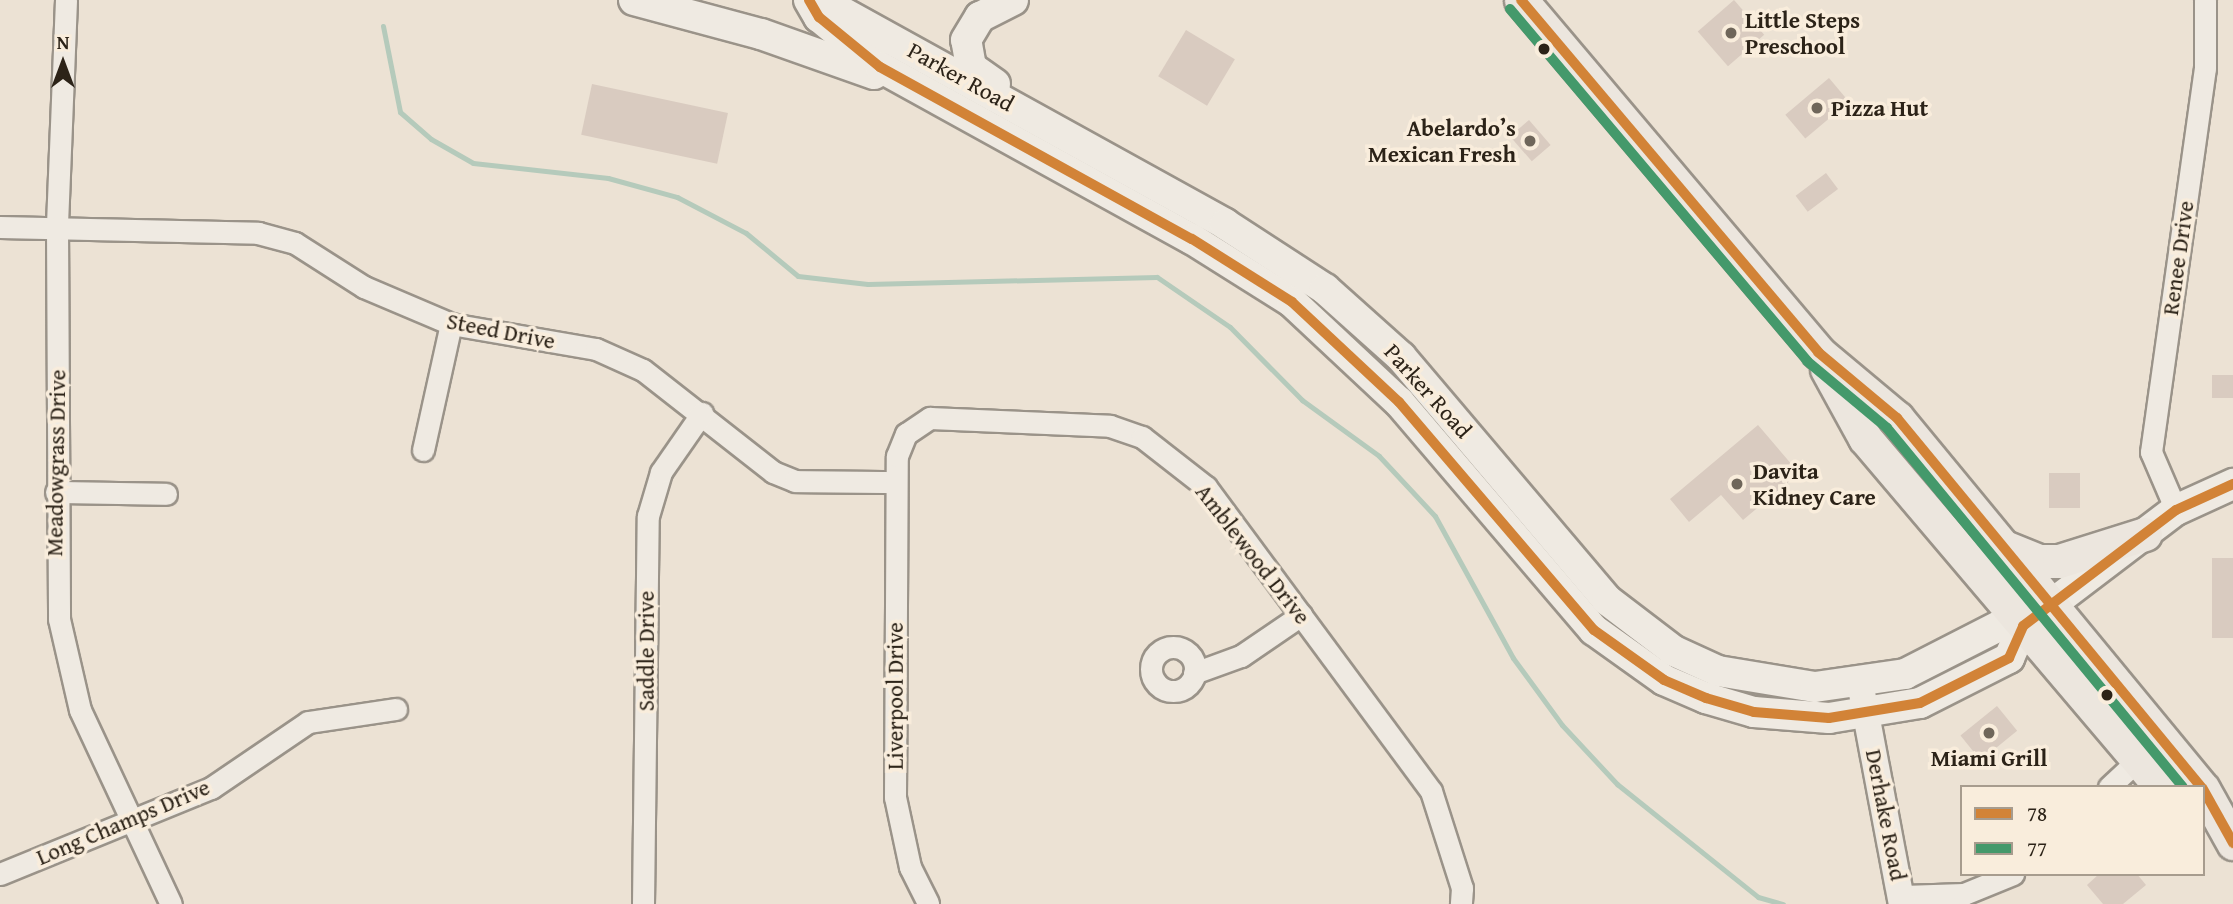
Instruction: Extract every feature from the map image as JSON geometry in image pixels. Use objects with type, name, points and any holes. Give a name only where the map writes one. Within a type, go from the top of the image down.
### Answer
[{"type":"main road","name":"Parker Road","points":[[634,0],[761,34],[939,102]]},
{"type":"main road","name":"Parker Road","points":[[809,0],[819,17],[858,52],[939,102],[1192,239],[1292,302],[1399,402],[1554,587],[1617,650],[1664,680],[1754,712],[1866,715],[1920,703],[2009,658],[2022,626],[2050,608],[2175,510],[2233,484]]},
{"type":"main road","name":"Parker Road","points":[[820,0],[1225,224],[1325,289],[1401,357],[1606,600],[1638,626],[1718,671],[1815,687],[1861,684],[1926,667],[2001,625],[2022,626]]},
{"type":"main road","points":[[1013,0],[980,17],[966,40],[971,67],[1079,142]]},
{"type":"main road","points":[[1521,0],[1818,352],[1896,418],[2050,608],[2199,785]]},
{"type":"main road","points":[[1818,352],[1865,438],[2159,785]]},
{"type":"main road","points":[[2002,546],[2039,561],[2059,561],[2146,534]]},
{"type":"main road","points":[[2205,795],[2222,835]]},
{"type":"street","name":"Meadowgrass Drive","points":[[66,0],[57,228],[54,572],[62,632],[80,710],[171,904]]},
{"type":"street","name":"Renee Drive","points":[[2175,510],[2151,452],[2205,68],[2205,0]]},
{"type":"street","name":"Steed Drive","points":[[0,227],[258,233],[295,243],[364,287],[452,324],[596,349],[665,384],[773,472],[795,481],[896,482]]},
{"type":"street","points":[[423,450],[452,324]]},
{"type":"street","name":"Saddle Drive","points":[[643,904],[648,516],[661,472],[702,413]]},
{"type":"street","name":"Amblewood Drive","points":[[896,482],[906,434],[930,418],[1110,426],[1142,437],[1206,487],[1431,791],[1462,888],[1461,904]]},
{"type":"street","name":"Liverpool Drive","points":[[896,482],[895,797],[909,867],[928,904]]},
{"type":"street","points":[[56,492],[166,494]]},
{"type":"street","points":[[1194,673],[1241,656],[1301,615]]},
{"type":"street","name":"Derhake Road","points":[[1861,684],[1902,900]]},
{"type":"street","name":"Long Champs Drive","points":[[0,874],[132,823],[211,788],[308,722],[397,709]]},
{"type":"street","points":[[2111,785],[2139,759]]},
{"type":"street","points":[[1902,900],[1964,894],[2008,876]]},
{"type":"building","name":"Little Steps Preschool","points":[[1734,0],[1764,35],[1728,66],[1698,31]]},
{"type":"building","points":[[1186,30],[1235,59],[1207,106],[1158,76]]},
{"type":"building","name":"Pizza Hut","points":[[1829,78],[1849,102],[1805,138],[1785,115]]},
{"type":"building","points":[[592,84],[728,113],[717,164],[581,135]]},
{"type":"building","name":"Abelardo’s Mexican Fresh","points":[[1529,120],[1551,145],[1532,161],[1510,136]]},
{"type":"building","points":[[1826,173],[1838,189],[1808,212],[1796,196]]},
{"type":"building","points":[[2212,375],[2233,375],[2233,398],[2212,398]]},
{"type":"building","name":"Davita Kidney Care","points":[[1758,425],[1799,473],[1743,520],[1721,495],[1689,522],[1670,499]]},
{"type":"building","points":[[2049,473],[2080,473],[2080,508],[2049,508]]},
{"type":"building","points":[[2212,558],[2233,558],[2233,638],[2212,638]]},
{"type":"building","name":"Miami Grill","points":[[1997,706],[2017,731],[1981,760],[1960,736]]},
{"type":"building","points":[[2097,876],[2139,876],[2146,885],[2123,904],[2103,904],[2087,885]]},
{"type":"waterway","points":[[383,26],[400,112],[431,139],[473,163],[608,178],[677,197],[746,233],[798,276],[868,284],[1157,277],[1230,327],[1302,400],[1379,456],[1435,516],[1513,658],[1562,725],[1617,784],[1758,897],[1783,904]]},
{"type":"transit line","name":"78","points":[[809,0],[819,17],[880,67],[1192,239],[1292,302],[1399,402],[1594,630],[1664,680],[1706,698],[1754,712],[1829,718],[1920,703],[2009,658],[2023,626],[2176,510],[2233,484]]},
{"type":"transit line","name":"78","points":[[1521,0],[1818,352],[1897,418],[2199,785]]},
{"type":"transit line","name":"77","points":[[1510,9],[1807,361],[1887,428],[2181,785]]},
{"type":"transit line","name":"78","points":[[2205,793],[2233,843]]},
{"type":"place","name":"Little Steps Preschool","points":[[1731,33]]},
{"type":"place","name":"Pizza Hut","points":[[1817,108]]},
{"type":"place","name":"Abelardo’s Mexican Fresh","points":[[1530,141]]},
{"type":"place","name":"Davita Kidney Care","points":[[1737,484]]},
{"type":"place","name":"Miami Grill","points":[[1989,733]]}]
